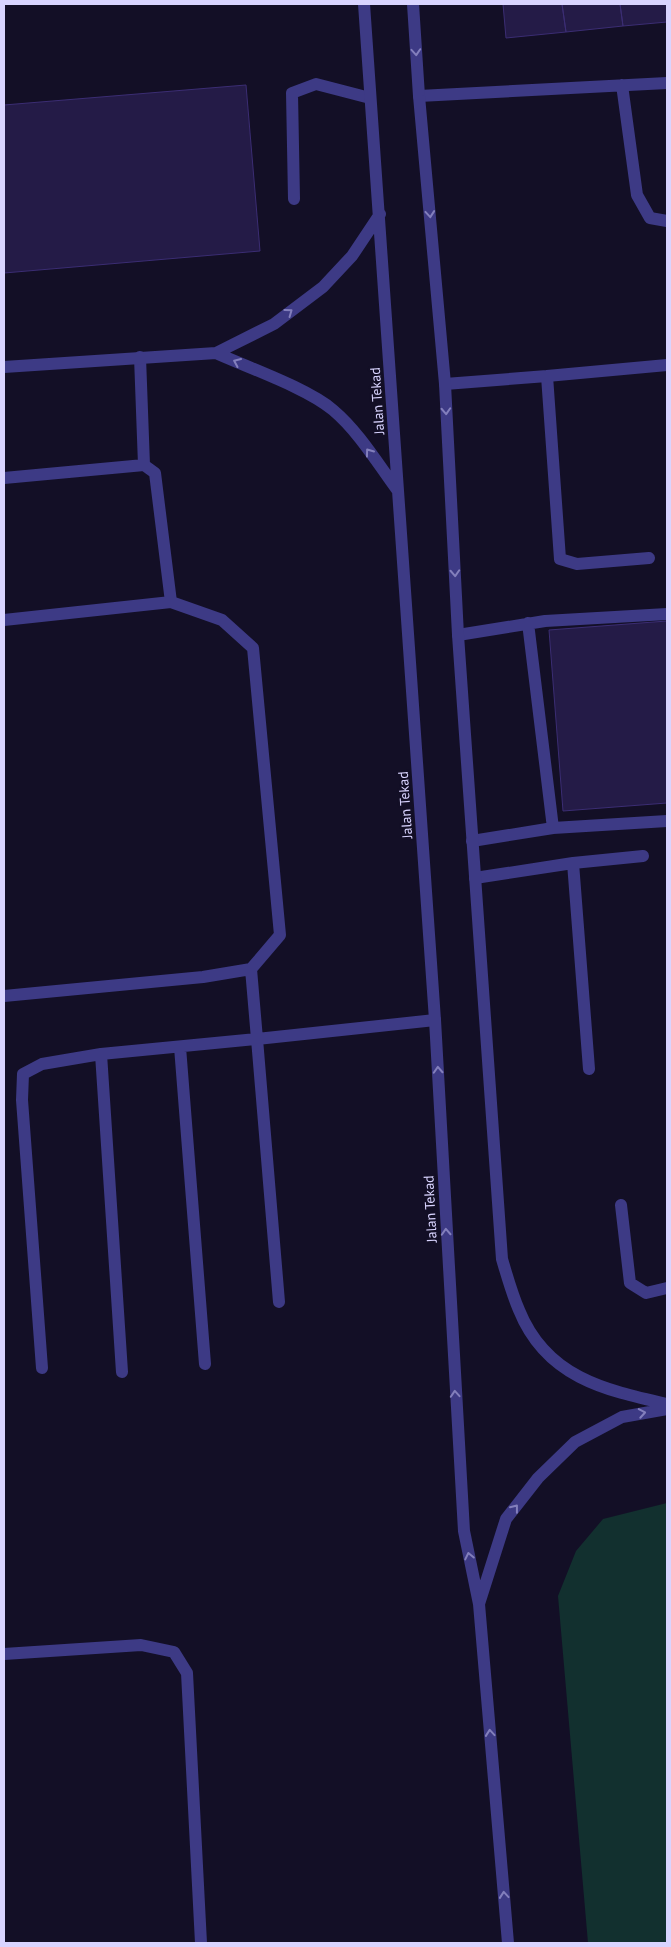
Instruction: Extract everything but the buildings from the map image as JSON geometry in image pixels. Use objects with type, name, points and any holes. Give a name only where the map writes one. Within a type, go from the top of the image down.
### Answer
[{"type":"street","name":"Jalan Tekad","points":[[364,4],[435,1020],[464,1531],[479,1604],[508,1943]]},
{"type":"street","points":[[413,4],[419,96],[445,384],[458,635],[502,1259],[519,1312],[542,1348],[574,1376],[619,1393],[667,1404]]},
{"type":"street","points":[[419,96],[667,83]]},
{"type":"street","points":[[294,199],[292,93],[316,84],[370,98]]},
{"type":"street","points":[[622,85],[637,195],[650,218],[667,221]]},
{"type":"street","points":[[4,367],[216,353],[274,324],[324,287],[352,256],[380,214]]},
{"type":"street","points":[[216,353],[296,388],[333,410],[359,438],[398,491]]},
{"type":"street","points":[[140,357],[144,464]]},
{"type":"street","points":[[445,384],[667,366]]},
{"type":"street","points":[[547,376],[560,559],[577,564],[649,558]]},
{"type":"street","points":[[4,478],[144,464],[155,473],[171,602]]},
{"type":"street","points":[[4,620],[171,602],[222,620],[253,648],[280,935],[251,969],[203,976],[4,996]]},
{"type":"street","points":[[458,635],[528,623],[667,614]]},
{"type":"street","points":[[528,623],[553,828]]},
{"type":"street","points":[[472,841],[553,828],[667,821]]},
{"type":"street","points":[[475,878],[573,863],[643,856]]},
{"type":"street","points":[[573,863],[589,1069]]},
{"type":"street","points":[[251,969],[280,1302]]},
{"type":"street","points":[[42,1368],[22,1100],[23,1074],[42,1064],[101,1054],[435,1020]]},
{"type":"street","points":[[180,1047],[205,1364]]},
{"type":"street","points":[[101,1054],[122,1372]]},
{"type":"street","points":[[621,1205],[630,1283],[646,1293],[667,1288]]},
{"type":"street","points":[[479,1604],[506,1519],[538,1478],[575,1442],[622,1417],[667,1409]]},
{"type":"street","points":[[4,1654],[141,1644],[174,1652],[187,1673],[201,1943]]},
{"type":"green space","points":[[667,1503],[667,1943],[588,1943],[558,1596],[576,1551],[603,1519]]}]
